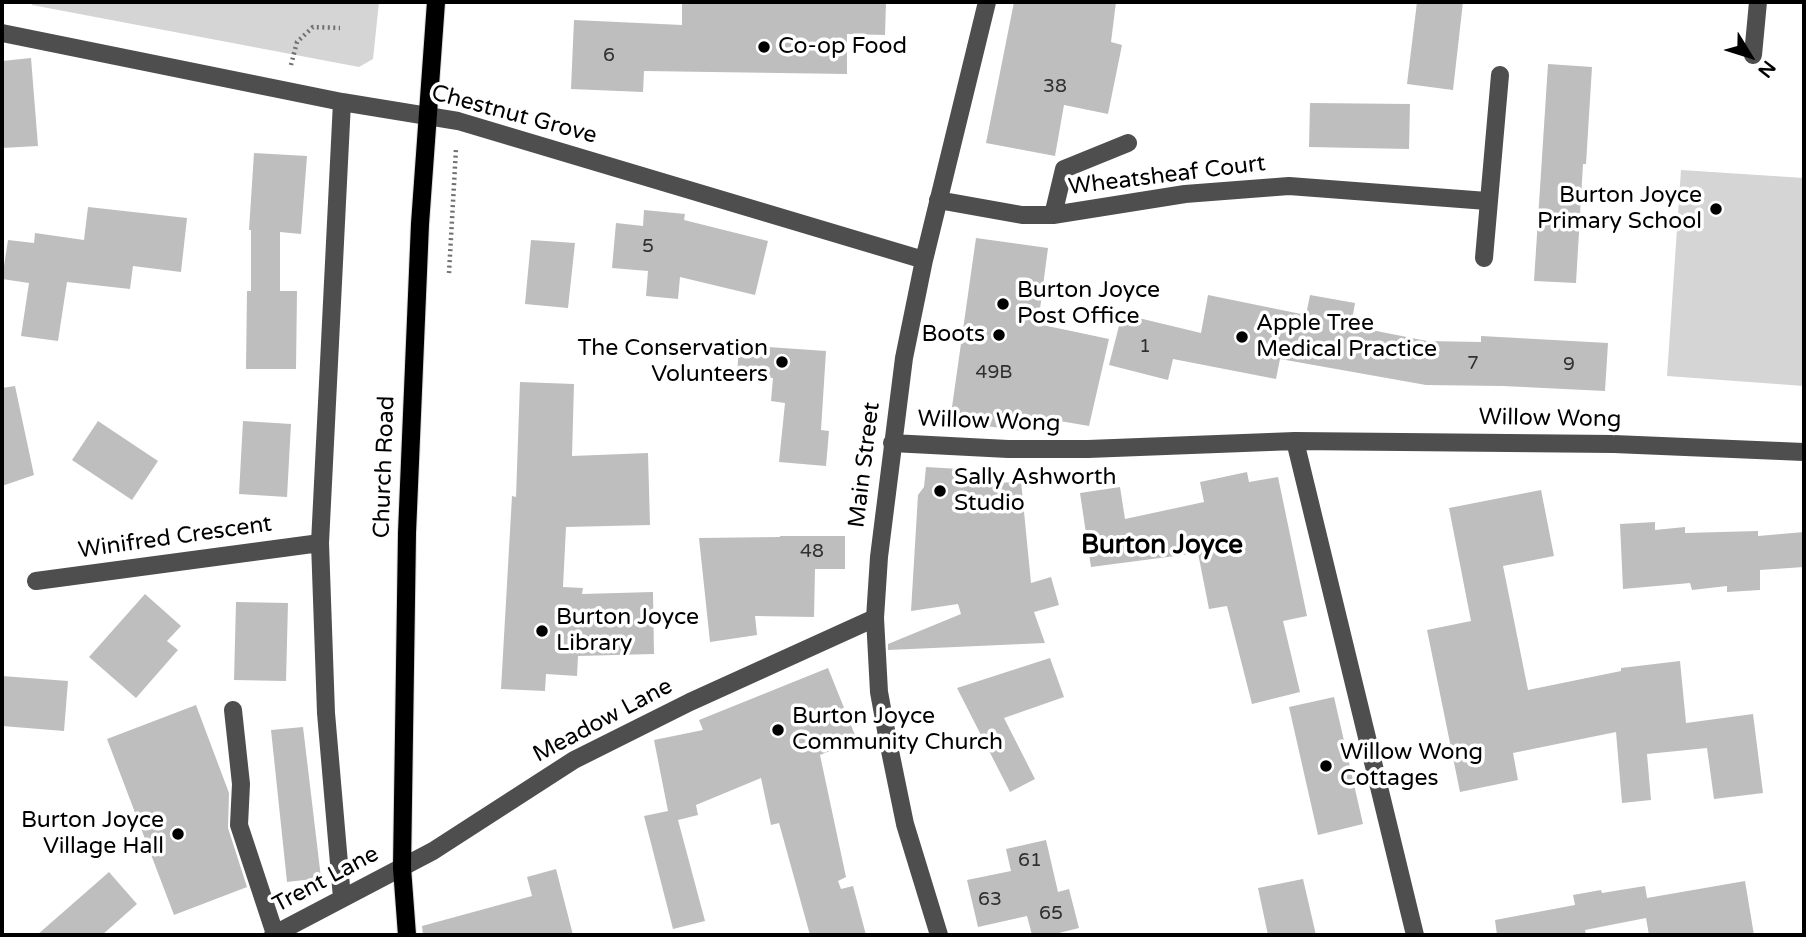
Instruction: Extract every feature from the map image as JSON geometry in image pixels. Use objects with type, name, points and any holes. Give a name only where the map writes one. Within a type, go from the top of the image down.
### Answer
[{"type":"main road","name":"Church Road","points":[[407,935],[402,868],[407,533],[426,116],[436,2]]},
{"type":"street","name":"Main Street","points":[[939,935],[905,824],[879,692],[874,618],[892,443],[904,358],[924,260],[987,2]]},
{"type":"street","points":[[1753,55],[1758,2]]},
{"type":"street","name":"Chestnut Grove","points":[[2,33],[342,102],[458,121],[924,260]]},
{"type":"street","points":[[1484,258],[1500,75]]},
{"type":"street","points":[[342,102],[320,543],[326,713],[342,898]]},
{"type":"street","points":[[1054,215],[1064,169],[1128,144]]},
{"type":"street","name":"Wheatsheaf Court","points":[[938,200],[1022,215],[1054,215],[1185,194],[1289,186],[1488,201]]},
{"type":"street","points":[[1295,441],[1415,935]]},
{"type":"street","name":"Willow Wong","points":[[892,443],[1008,449],[1295,441],[1614,444],[1804,452]]},
{"type":"street","name":"Winifred Crescent","points":[[36,581],[320,543]]},
{"type":"street","name":"Meadow Lane","points":[[402,868],[574,760],[690,702],[874,618]]},
{"type":"street","points":[[233,710],[241,784],[239,825],[274,935]]},
{"type":"street","name":"Trent Lane","points":[[274,935],[402,868]]},
{"type":"path","points":[[286,90],[297,42],[313,27],[340,29]]},
{"type":"path","points":[[448,286],[458,121]]},
{"type":"shaded area","points":[[31,2],[379,2],[373,59],[359,67],[32,5]]},
{"type":"shaded area","points":[[1681,170],[1804,178],[1804,386],[1667,376]]},
{"type":"building","name":"Co-op Food","points":[[682,2],[886,2],[885,35],[847,34],[847,74],[644,71],[643,92],[571,89],[574,20],[682,25]]},
{"type":"building","points":[[1014,2],[1116,2],[1111,42],[1122,45],[1108,114],[1064,105],[1055,156],[986,143]]},
{"type":"building","points":[[1417,2],[1463,2],[1453,90],[1407,84]]},
{"type":"building","points":[[31,58],[38,146],[2,148],[2,61]]},
{"type":"building","points":[[1548,64],[1592,67],[1576,283],[1534,281]]},
{"type":"building","points":[[1310,103],[1410,104],[1409,149],[1309,147]]},
{"type":"building","points":[[254,153],[307,156],[301,234],[280,232],[280,291],[297,291],[296,369],[246,369],[247,291],[251,291],[249,230]]},
{"type":"building","points":[[88,207],[187,218],[181,272],[133,266],[130,289],[67,282],[58,341],[21,336],[29,283],[2,279],[8,240],[34,243],[35,233],[84,240]]},
{"type":"building","points":[[644,210],[685,214],[684,220],[768,241],[755,295],[680,277],[678,299],[646,296],[648,271],[612,268],[616,223],[643,226]]},
{"type":"building","points":[[976,238],[1048,248],[1038,324],[1109,339],[1089,426],[1025,415],[1022,431],[950,421]]},
{"type":"building","points":[[531,240],[575,243],[568,308],[525,304]]},
{"type":"building","points":[[1208,295],[1306,315],[1310,295],[1355,303],[1351,326],[1427,341],[1481,342],[1481,336],[1608,343],[1605,391],[1426,385],[1280,359],[1276,379],[1173,359],[1168,380],[1109,365],[1122,314],[1201,333]]},
{"type":"building","points":[[739,345],[826,351],[821,430],[829,431],[826,466],[779,462],[785,403],[771,401],[773,378],[737,375]]},
{"type":"building","points":[[520,382],[574,384],[572,456],[648,453],[650,525],[566,527],[563,587],[583,588],[582,594],[653,592],[654,654],[578,656],[577,676],[546,674],[545,691],[501,689],[512,496],[516,497]]},
{"type":"building","points":[[15,386],[34,475],[2,486],[2,388]]},
{"type":"building","points":[[98,421],[158,461],[132,500],[72,460]]},
{"type":"building","points":[[243,421],[291,424],[287,497],[239,494]]},
{"type":"building","points":[[926,467],[960,469],[959,487],[1021,481],[1031,583],[1051,577],[1059,605],[1034,612],[1045,643],[888,650],[888,644],[961,614],[958,604],[911,611],[918,495],[924,487]]},
{"type":"building","points":[[1247,472],[1249,482],[1278,477],[1307,616],[1283,621],[1300,692],[1252,704],[1227,606],[1209,609],[1198,553],[1091,567],[1080,493],[1120,487],[1125,519],[1204,502],[1200,482]]},
{"type":"building","points":[[1541,490],[1554,556],[1503,566],[1528,690],[1621,671],[1621,668],[1680,661],[1686,723],[1753,714],[1763,793],[1714,799],[1707,748],[1647,754],[1651,800],[1622,803],[1616,732],[1513,753],[1518,780],[1460,792],[1427,630],[1471,621],[1449,508]]},
{"type":"building","points":[[1655,522],[1655,530],[1685,527],[1685,533],[1758,531],[1758,536],[1804,532],[1804,567],[1760,570],[1760,590],[1727,592],[1727,586],[1692,590],[1690,583],[1623,589],[1620,524]]},
{"type":"building","points":[[845,536],[845,569],[815,569],[814,617],[755,616],[757,635],[710,642],[699,538]]},
{"type":"building","points":[[145,594],[181,626],[167,641],[178,650],[136,698],[89,657]]},
{"type":"building","points":[[236,602],[288,603],[286,681],[234,680]]},
{"type":"building","points":[[1050,658],[1064,697],[1004,718],[1035,779],[1010,792],[957,688]]},
{"type":"building","points":[[828,668],[857,740],[820,755],[846,877],[838,881],[841,889],[853,886],[866,935],[810,935],[779,823],[771,825],[761,778],[696,805],[698,815],[678,820],[705,921],[673,929],[644,816],[668,811],[654,740],[703,730],[699,720]]},
{"type":"building","points":[[2,676],[68,681],[64,731],[2,726]]},
{"type":"building","name":"Willow Wong Cottages","points":[[1334,697],[1363,824],[1318,835],[1289,707]]},
{"type":"building","name":"Burton Joyce Village Hall","points":[[196,705],[229,793],[228,828],[247,887],[174,915],[107,739]]},
{"type":"building","points":[[303,727],[321,878],[287,882],[271,730]]},
{"type":"building","points":[[1046,840],[1058,892],[1069,889],[1079,928],[1051,935],[1032,935],[1027,916],[978,927],[967,880],[1011,871],[1006,849]]},
{"type":"building","points":[[556,869],[573,935],[423,935],[422,926],[532,896],[527,877]]},
{"type":"building","points":[[109,872],[137,904],[102,935],[37,935]]},
{"type":"building","points":[[1303,879],[1316,935],[1268,935],[1258,888]]},
{"type":"building","points":[[1745,881],[1754,935],[1649,935],[1646,918],[1585,930],[1586,935],[1497,935],[1495,920],[1575,905],[1573,895],[1645,886],[1647,898]]},
{"type":"place","name":"Co-op Food","points":[[764,47]]},
{"type":"place","name":"Burton Joyce Primary School","points":[[1716,209]]},
{"type":"place","name":"Burton Joyce Post Office","points":[[1003,304]]},
{"type":"place","name":"Boots","points":[[999,335]]},
{"type":"place","name":"Apple Tree Medical Practice","points":[[1242,337]]},
{"type":"place","name":"The Conservation Volunteers","points":[[782,362]]},
{"type":"place","name":"Sally Ashworth Studio","points":[[940,491]]},
{"type":"place","name":"Burton Joyce Library","points":[[542,631]]},
{"type":"place","name":"Burton Joyce Community Church","points":[[778,730]]},
{"type":"place","name":"Willow Wong Cottages","points":[[1326,766]]},
{"type":"place","name":"Burton Joyce Village Hall","points":[[178,834]]},
{"type":"district","name":"Burton Joyce","points":[[1162,546]]}]
